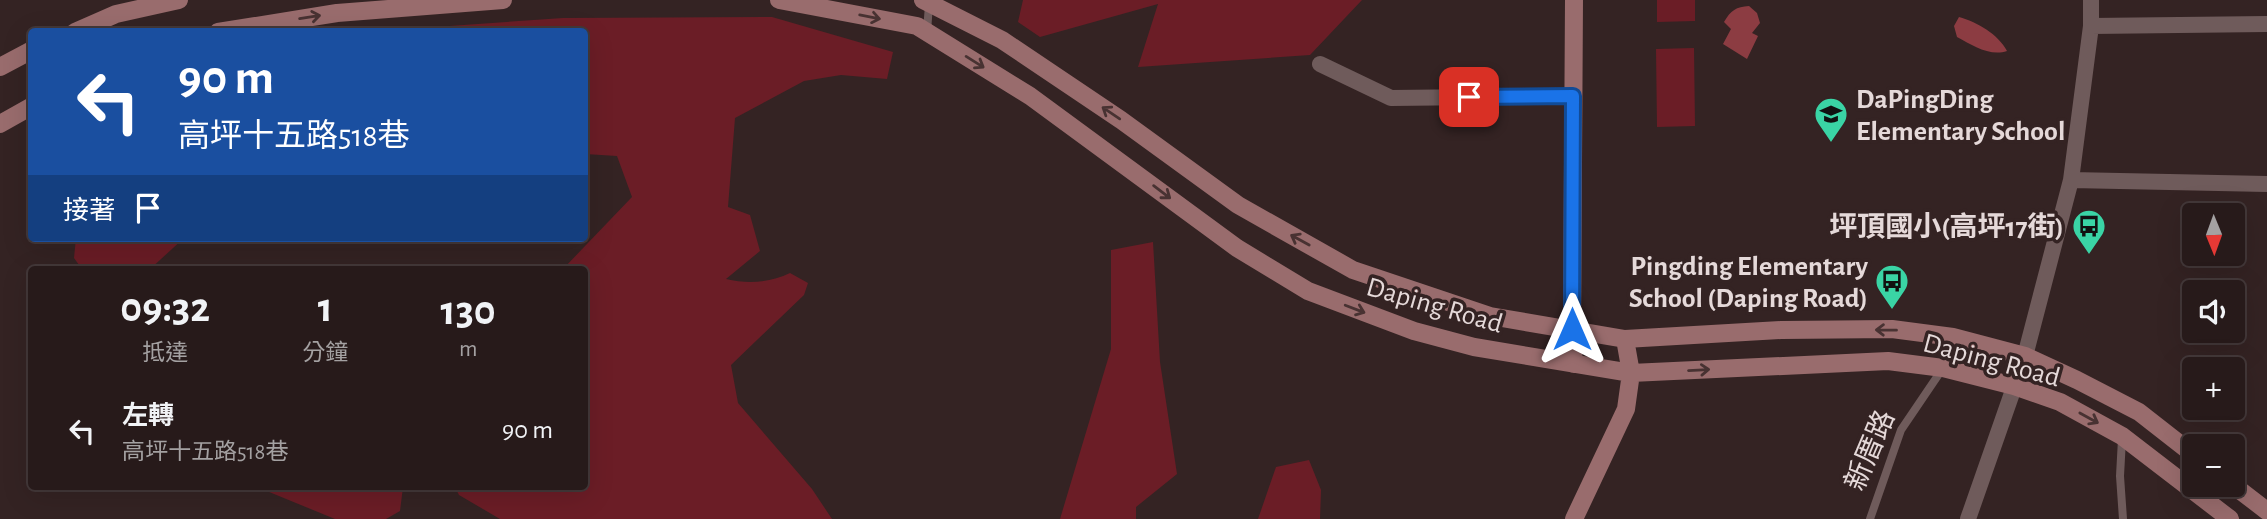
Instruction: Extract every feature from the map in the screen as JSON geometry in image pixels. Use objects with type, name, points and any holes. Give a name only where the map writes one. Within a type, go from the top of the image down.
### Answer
[{"type":"street","points":[[84,28],[116,14],[179,0]]},
{"type":"street","points":[[243,28],[337,13],[503,0]]},
{"type":"street","points":[[779,0],[922,29]]},
{"type":"street","name":"Daping Road","points":[[927,0],[1002,40],[1121,120],[1238,205],[1353,270],[1490,316],[1625,338],[1781,330],[1892,330],[1953,337],[2025,356],[2139,412],[2182,446]]},
{"type":"street","points":[[1574,0],[1574,364]]},
{"type":"street","points":[[1968,519],[2025,356],[2071,180],[2091,26],[2091,0]]},
{"type":"street","points":[[2091,26],[2267,24]]},
{"type":"street","name":"Daping Road","points":[[922,29],[1030,96],[1237,248],[1308,291],[1414,331],[1474,347],[1631,373],[1888,361],[1943,368],[2014,386],[2060,402],[2122,436],[2230,519]]},
{"type":"street","points":[[0,67],[28,52]]},
{"type":"street","points":[[1320,64],[1391,98],[1573,96]]},
{"type":"street","points":[[0,124],[28,108]]},
{"type":"street","points":[[2071,180],[2267,184]]},
{"type":"street","points":[[1574,519],[1626,409],[1631,373],[1625,338]]},
{"type":"street","points":[[2245,494],[2267,511]]},
{"type":"lane","points":[[922,29],[927,0]]},
{"type":"lane","name":"新厝路","points":[[1870,519],[1900,430],[1943,368]]},
{"type":"lane","points":[[2122,436],[2120,476],[2123,519]]},
{"type":"shaded area","points":[[1023,0],[1362,0],[1310,55],[1138,67],[1158,4],[1040,37],[1018,22]]},
{"type":"shaded area","points":[[1657,0],[1695,0],[1695,21],[1657,22]]},
{"type":"shaded area","points":[[1749,6],[1757,13],[1760,23],[1752,33],[1758,36],[1747,59],[1723,44],[1731,29],[1724,22],[1734,10]]},
{"type":"shaded area","points":[[772,17],[893,52],[887,79],[841,75],[804,81],[735,118],[728,207],[750,215],[760,251],[726,279],[758,282],[790,273],[808,283],[804,295],[731,365],[738,403],[812,489],[832,519],[500,519],[459,495],[456,490],[588,490],[588,266],[566,266],[632,197],[617,156],[588,154],[588,28],[421,28],[563,18]]},
{"type":"shaded area","points":[[1959,17],[1986,30],[1998,39],[2007,51],[1988,51],[1957,37],[1954,26]]},
{"type":"shaded area","points":[[1694,48],[1695,126],[1657,127],[1656,49]]},
{"type":"shaded area","points":[[76,242],[180,242],[153,266],[80,266],[74,258]]},
{"type":"shaded area","points":[[1153,242],[1160,362],[1177,474],[1136,507],[1136,519],[1060,519],[1111,349],[1111,250]]},
{"type":"shaded area","points":[[1309,460],[1321,490],[1320,519],[1258,519],[1276,467]]},
{"type":"shaded area","points":[[264,490],[403,490],[400,511],[386,519],[335,519]]},
{"type":"place","name":"DaPingDing Elementary School","points":[[1831,144]]},
{"type":"place","name":"坪頂國小(高坪17街)","points":[[2089,256]]},
{"type":"place","name":"Pingding Elementary School (Daping Road)","points":[[1892,311]]},
{"type":"route","points":[[1469,97],[1573,96],[1572,329]]}]
